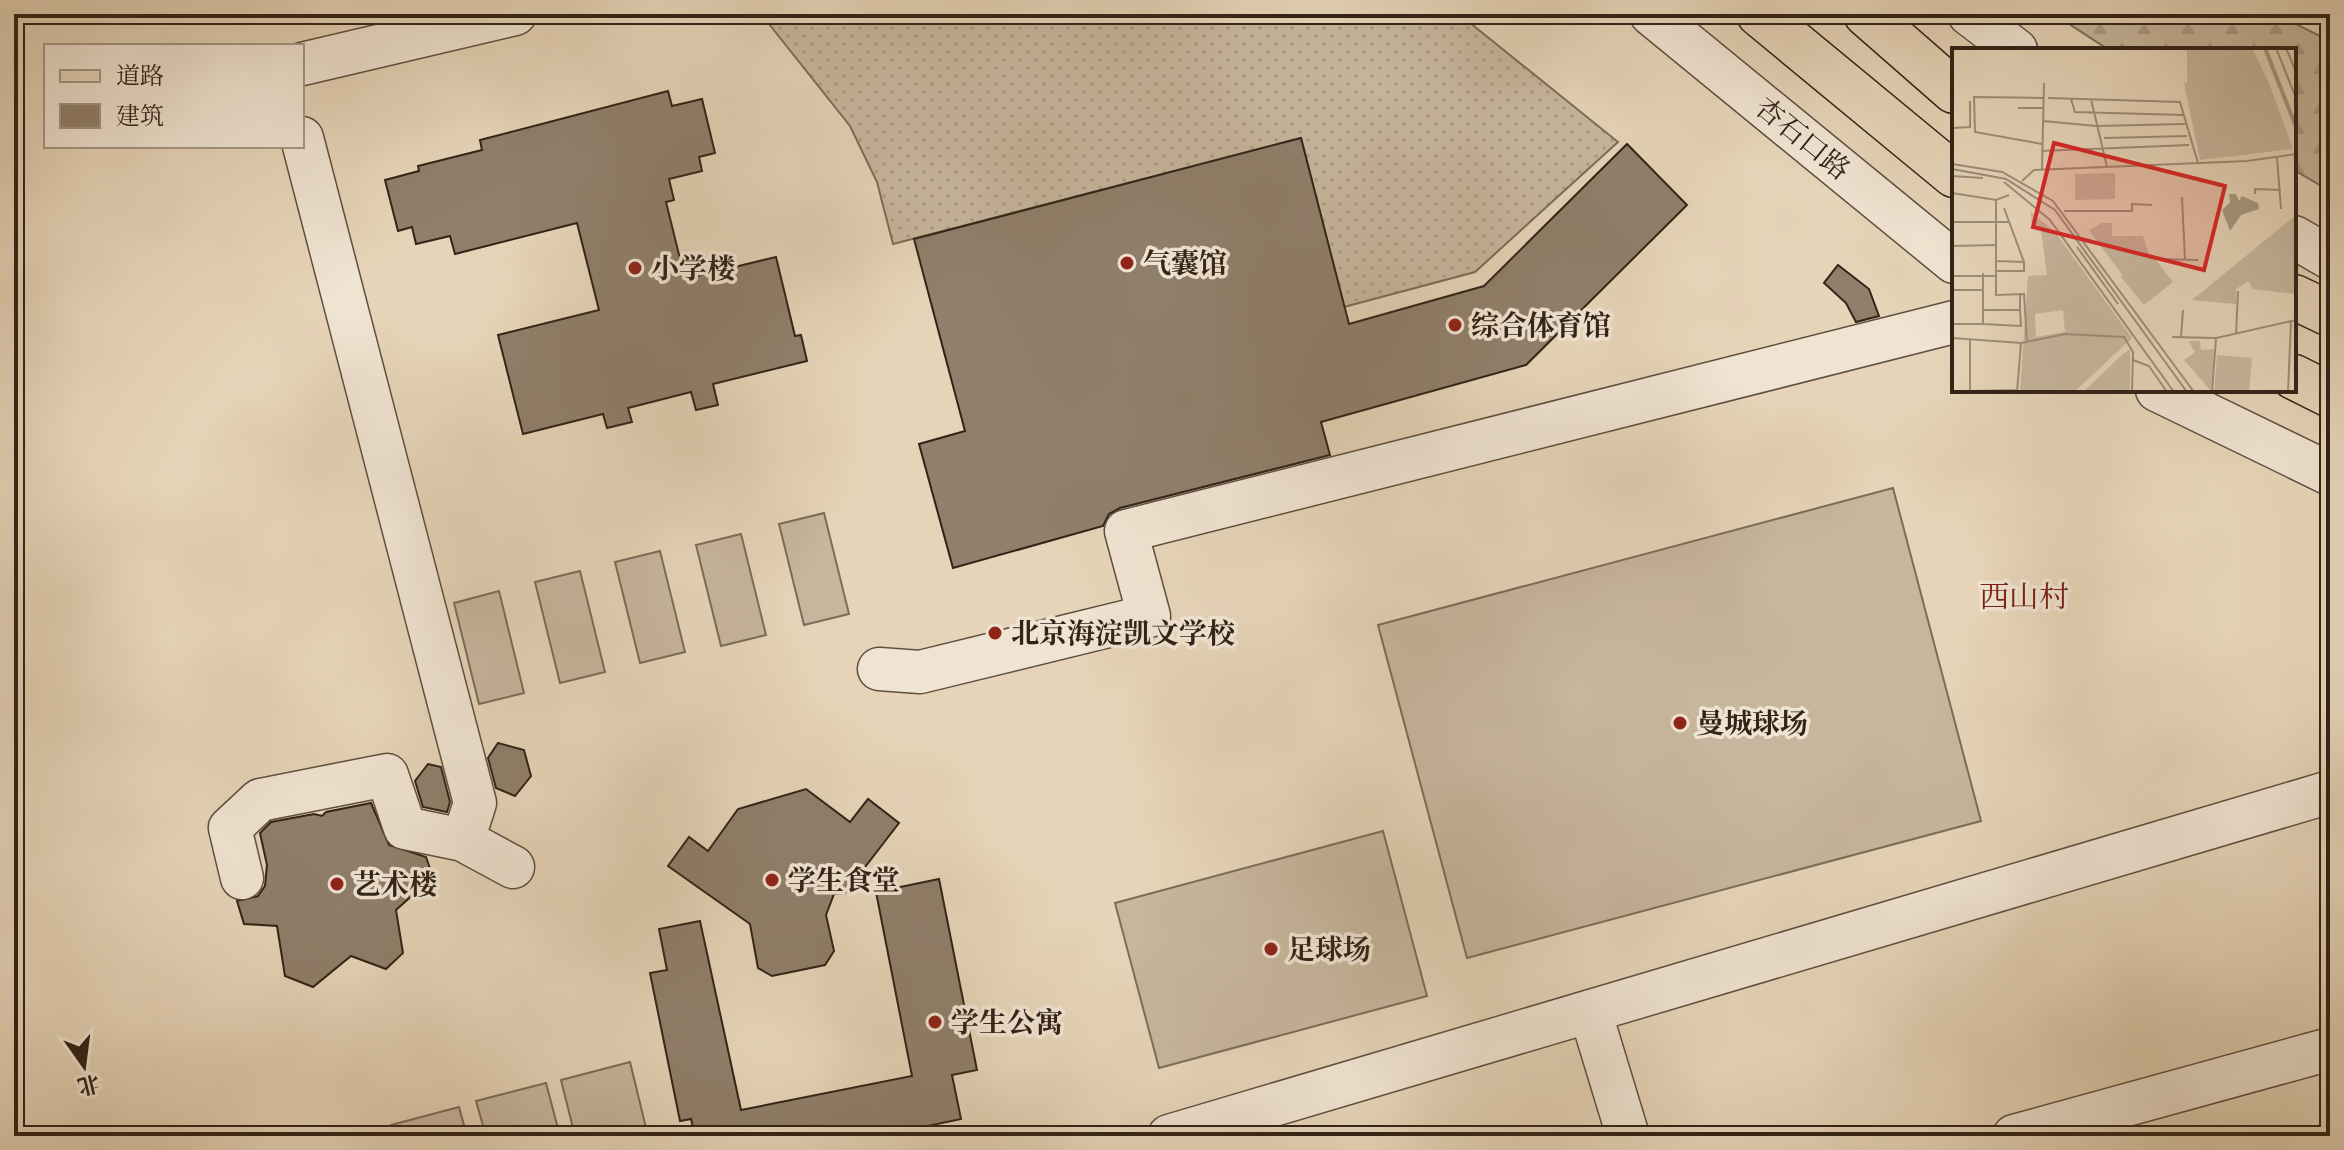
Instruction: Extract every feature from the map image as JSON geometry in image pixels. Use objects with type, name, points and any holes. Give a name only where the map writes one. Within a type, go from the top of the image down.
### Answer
[{"type":"main road","points":[[1759,14],[1952,173]]},
{"type":"main road","points":[[1866,14],[1952,89]]},
{"type":"main road","points":[[2296,298],[2330,314]]},
{"type":"main road","points":[[2296,378],[2330,395]]},
{"type":"street","points":[[304,64],[515,14]]},
{"type":"street","name":"杏石口路","points":[[1651,14],[1952,260]]},
{"type":"street","points":[[1969,14],[2013,48]]},
{"type":"street","points":[[304,146],[475,803],[463,840]]},
{"type":"street","points":[[2296,238],[2330,258]]},
{"type":"street","points":[[879,669],[920,672],[1149,616],[1126,531],[1952,323]]},
{"type":"street","points":[[2161,392],[2330,474]]},
{"type":"street","points":[[242,878],[230,828],[260,800],[387,775],[405,828],[463,840],[513,867]]},
{"type":"street","points":[[1169,1136],[2330,792]]},
{"type":"street","points":[[1590,1011],[1628,1136]]},
{"type":"street","points":[[2014,1136],[2330,1049]]},
{"type":"green space","points":[[761,14],[1459,14],[1618,142],[1475,272],[1344,307],[1301,138],[893,244],[877,182],[850,126]]},
{"type":"green space","points":[[2054,14],[2276,14],[2330,41],[2330,191],[2296,171],[2296,48],[2106,48]]},
{"type":"green space","name":"曼城球场","points":[[1893,488],[1981,821],[1467,958],[1378,625]]},
{"type":"green space","points":[[824,513],[849,614],[804,625],[779,524]]},
{"type":"green space","points":[[741,534],[766,635],[721,646],[696,545]]},
{"type":"green space","points":[[660,551],[685,652],[640,663],[615,562]]},
{"type":"green space","points":[[580,571],[605,672],[560,683],[535,582]]},
{"type":"green space","points":[[499,591],[524,693],[479,704],[454,603]]},
{"type":"green space","name":"足球场","points":[[1383,831],[1427,996],[1159,1068],[1115,903]]},
{"type":"green space","points":[[630,1062],[648,1136],[575,1136],[561,1080]]},
{"type":"green space","points":[[546,1083],[560,1136],[486,1136],[476,1101]]},
{"type":"green space","points":[[459,1107],[467,1136],[393,1136],[391,1125]]},
{"type":"building","name":"小学楼","points":[[668,91],[672,106],[702,99],[715,153],[699,157],[702,171],[669,179],[674,200],[666,202],[685,279],[776,257],[795,336],[801,335],[807,361],[713,384],[718,405],[696,410],[691,392],[628,408],[632,422],[607,428],[603,414],[523,434],[498,335],[599,310],[577,223],[455,254],[450,236],[416,244],[412,227],[398,231],[385,180],[419,171],[418,166],[482,150],[480,140]]},
{"type":"building","points":[[1301,138],[1349,324],[1484,286],[1627,144],[1687,205],[1526,365],[1321,422],[1330,455],[1120,508],[1109,514],[1103,526],[953,568],[919,444],[965,431],[914,239]]},
{"type":"building","points":[[1838,265],[1869,289],[1879,316],[1856,322],[1846,303],[1824,283]]},
{"type":"building","points":[[498,743],[524,750],[531,776],[515,796],[496,788],[488,758]]},
{"type":"building","points":[[428,764],[441,767],[450,802],[447,812],[423,807],[415,781]]},
{"type":"building","name":"学生食堂","points":[[806,789],[850,822],[868,799],[899,823],[845,893],[834,894],[826,915],[834,951],[825,965],[772,976],[758,968],[750,924],[668,866],[689,837],[708,851],[738,809]]},
{"type":"building","name":"艺术楼","points":[[371,803],[389,845],[426,857],[433,877],[396,910],[403,953],[386,969],[351,956],[313,987],[285,976],[277,926],[244,924],[237,901],[258,896],[265,886],[267,865],[260,833],[271,822],[314,814],[322,816],[326,812]]},
{"type":"building","name":"学生公寓","points":[[939,879],[977,1070],[952,1075],[961,1119],[918,1128],[919,1136],[695,1136],[691,1119],[680,1121],[650,973],[667,970],[659,929],[700,921],[741,1110],[912,1076],[876,892]]},
{"type":"place","name":"气囊馆","points":[[1127,263]]},
{"type":"place","name":"小学楼","points":[[635,268]]},
{"type":"place","name":"综合体育馆","points":[[1455,325]]},
{"type":"place","name":"北京海淀凯文学校","points":[[995,633]]},
{"type":"place","name":"曼城球场","points":[[1680,723]]},
{"type":"place","name":"学生食堂","points":[[772,880]]},
{"type":"place","name":"艺术楼","points":[[337,884]]},
{"type":"place","name":"足球场","points":[[1271,949]]},
{"type":"place","name":"学生公寓","points":[[935,1022]]},
{"type":"district","name":"西山村","points":[[2024,597]]}]
